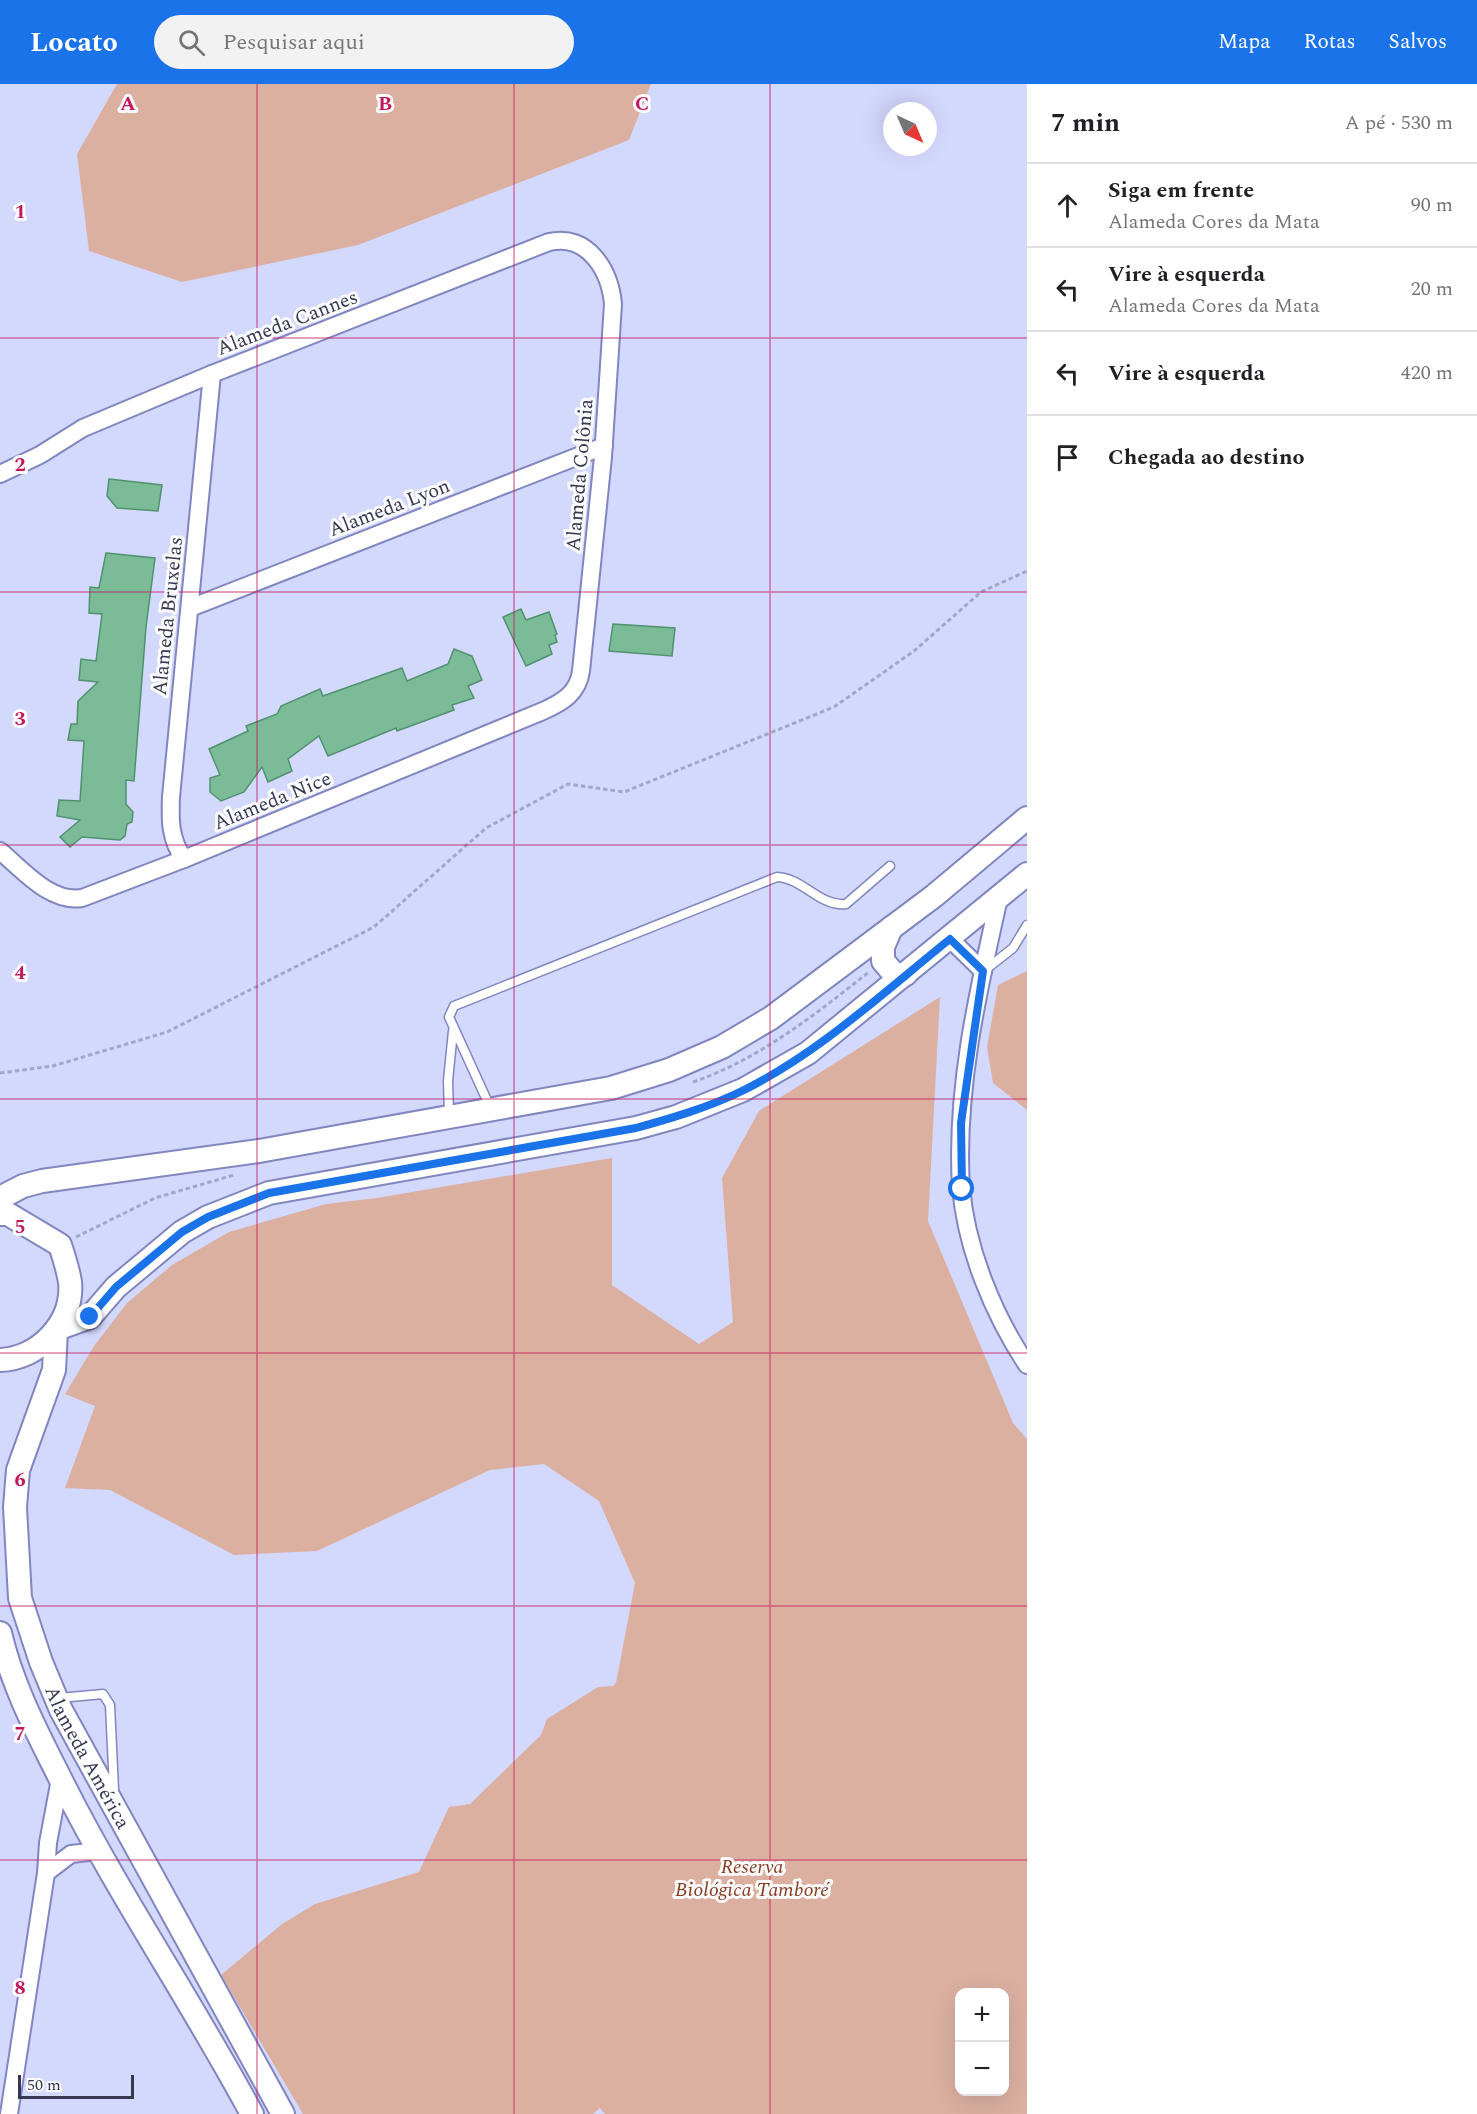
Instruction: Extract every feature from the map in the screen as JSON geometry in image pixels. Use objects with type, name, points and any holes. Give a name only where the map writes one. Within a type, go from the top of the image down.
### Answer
[{"type":"main road","points":[[3,1195],[42,1181],[259,1151],[610,1088],[697,1059],[771,1018],[934,896],[1017,838],[1027,818]]},
{"type":"main road","name":"Alameda América","points":[[284,2114],[56,1699],[20,1598],[15,1507],[18,1470],[54,1370],[90,1317],[116,1287],[182,1232],[208,1217],[269,1193],[636,1128],[675,1117],[743,1090],[808,1053],[1027,874]]},
{"type":"main road","points":[[891,928],[883,947],[883,962],[895,975],[906,974]]},
{"type":"main road","points":[[0,1214],[8,1214],[60,1245],[70,1283],[67,1308],[57,1330],[37,1349],[11,1360],[0,1360]]},
{"type":"main road","points":[[57,1330],[90,1317]]},
{"type":"main road","name":"Alameda América","points":[[54,1370],[57,1330]]},
{"type":"main road","name":"Alameda América","points":[[0,1634],[4,1671],[31,1725],[98,1851],[177,1985],[210,2036],[252,2114]]},
{"type":"main road","points":[[128,1901],[143,1911],[150,1909],[157,1904],[158,1887]]},
{"type":"main road","points":[[177,1985],[176,1974],[182,1966],[189,1963],[203,1969]]},
{"type":"street","name":"Alameda Cannes","points":[[0,474],[40,454],[83,428],[212,374],[549,242],[568,242],[594,257]]},
{"type":"street","name":"Alameda Colônia","points":[[567,698],[574,690],[581,671],[604,446],[613,304],[607,272],[594,257]]},
{"type":"street","name":"Alameda Bruxelas","points":[[184,859],[174,841],[170,816],[212,374]]},
{"type":"street","name":"Alameda Lyon","points":[[190,608],[604,446]]},
{"type":"street","name":"Alameda Nice","points":[[0,851],[52,893],[71,899],[103,891],[535,714],[567,698]]},
{"type":"street","points":[[999,898],[983,971],[961,1123],[962,1189],[973,1245],[998,1316],[1027,1365]]},
{"type":"street","points":[[950,939],[983,971]]},
{"type":"street","points":[[9,2114],[46,1873],[48,1843],[60,1779]]},
{"type":"street","points":[[46,1873],[71,1854],[98,1851]]},
{"type":"lane","points":[[490,1108],[453,1031],[449,1017],[454,1006],[777,877],[789,878],[837,905],[846,904],[890,866]]},
{"type":"lane","points":[[983,971],[1013,948],[1027,926]]},
{"type":"lane","points":[[449,1116],[448,1081],[453,1031]]},
{"type":"lane","points":[[56,1699],[95,1693],[103,1694],[107,1699],[110,1705],[114,1806]]},
{"type":"path","points":[[0,1073],[53,1066],[167,1032],[374,927],[486,828],[568,784],[624,792],[834,707],[914,651],[981,592],[1027,571]]},
{"type":"green space","points":[[117,84],[651,84],[629,140],[358,245],[182,282],[89,251],[77,154]]},
{"type":"green space","points":[[1027,971],[1027,1110],[993,1083],[987,1047],[998,985]]},
{"type":"green space","name":"Reserva Biológica Tamboré","points":[[940,997],[928,1221],[1013,1423],[1027,1439],[1027,2114],[605,2114],[600,2108],[593,2114],[303,2114],[221,1975],[282,1924],[315,1904],[419,1872],[449,1807],[470,1804],[541,1735],[547,1719],[598,1687],[613,1686],[616,1683],[635,1583],[599,1501],[544,1464],[490,1470],[317,1551],[234,1555],[110,1490],[65,1488],[95,1406],[65,1394],[94,1346],[127,1303],[172,1265],[229,1232],[326,1204],[377,1198],[612,1158],[612,1285],[699,1344],[733,1322],[722,1178],[759,1111]]},
{"type":"building","points":[[109,479],[162,485],[158,511],[117,508],[107,496]]},
{"type":"building","points":[[106,553],[155,558],[146,627],[134,781],[126,780],[126,804],[133,812],[132,822],[127,824],[125,836],[120,840],[82,837],[70,847],[60,837],[80,820],[57,816],[59,800],[80,801],[84,741],[68,740],[71,724],[77,724],[78,701],[98,682],[79,680],[81,659],[96,661],[102,614],[89,613],[90,587],[99,588]]},
{"type":"building","points":[[521,609],[526,620],[549,612],[557,634],[555,635],[557,642],[549,645],[552,654],[526,666],[503,617]]},
{"type":"building","points":[[613,624],[675,628],[672,656],[609,651]]},
{"type":"building","points":[[454,649],[472,656],[482,680],[468,686],[474,698],[452,705],[454,710],[397,731],[396,728],[328,756],[319,736],[288,759],[292,771],[268,782],[262,767],[244,792],[221,801],[210,792],[210,778],[220,775],[209,749],[248,731],[246,726],[277,714],[281,706],[320,689],[323,696],[402,668],[407,681],[448,664]]},
{"type":"route","points":[[90,1317],[116,1287],[182,1232],[208,1217],[269,1193],[491,1156],[636,1128],[675,1117],[743,1090],[808,1053],[950,939],[983,971],[961,1123],[962,1189]]}]
